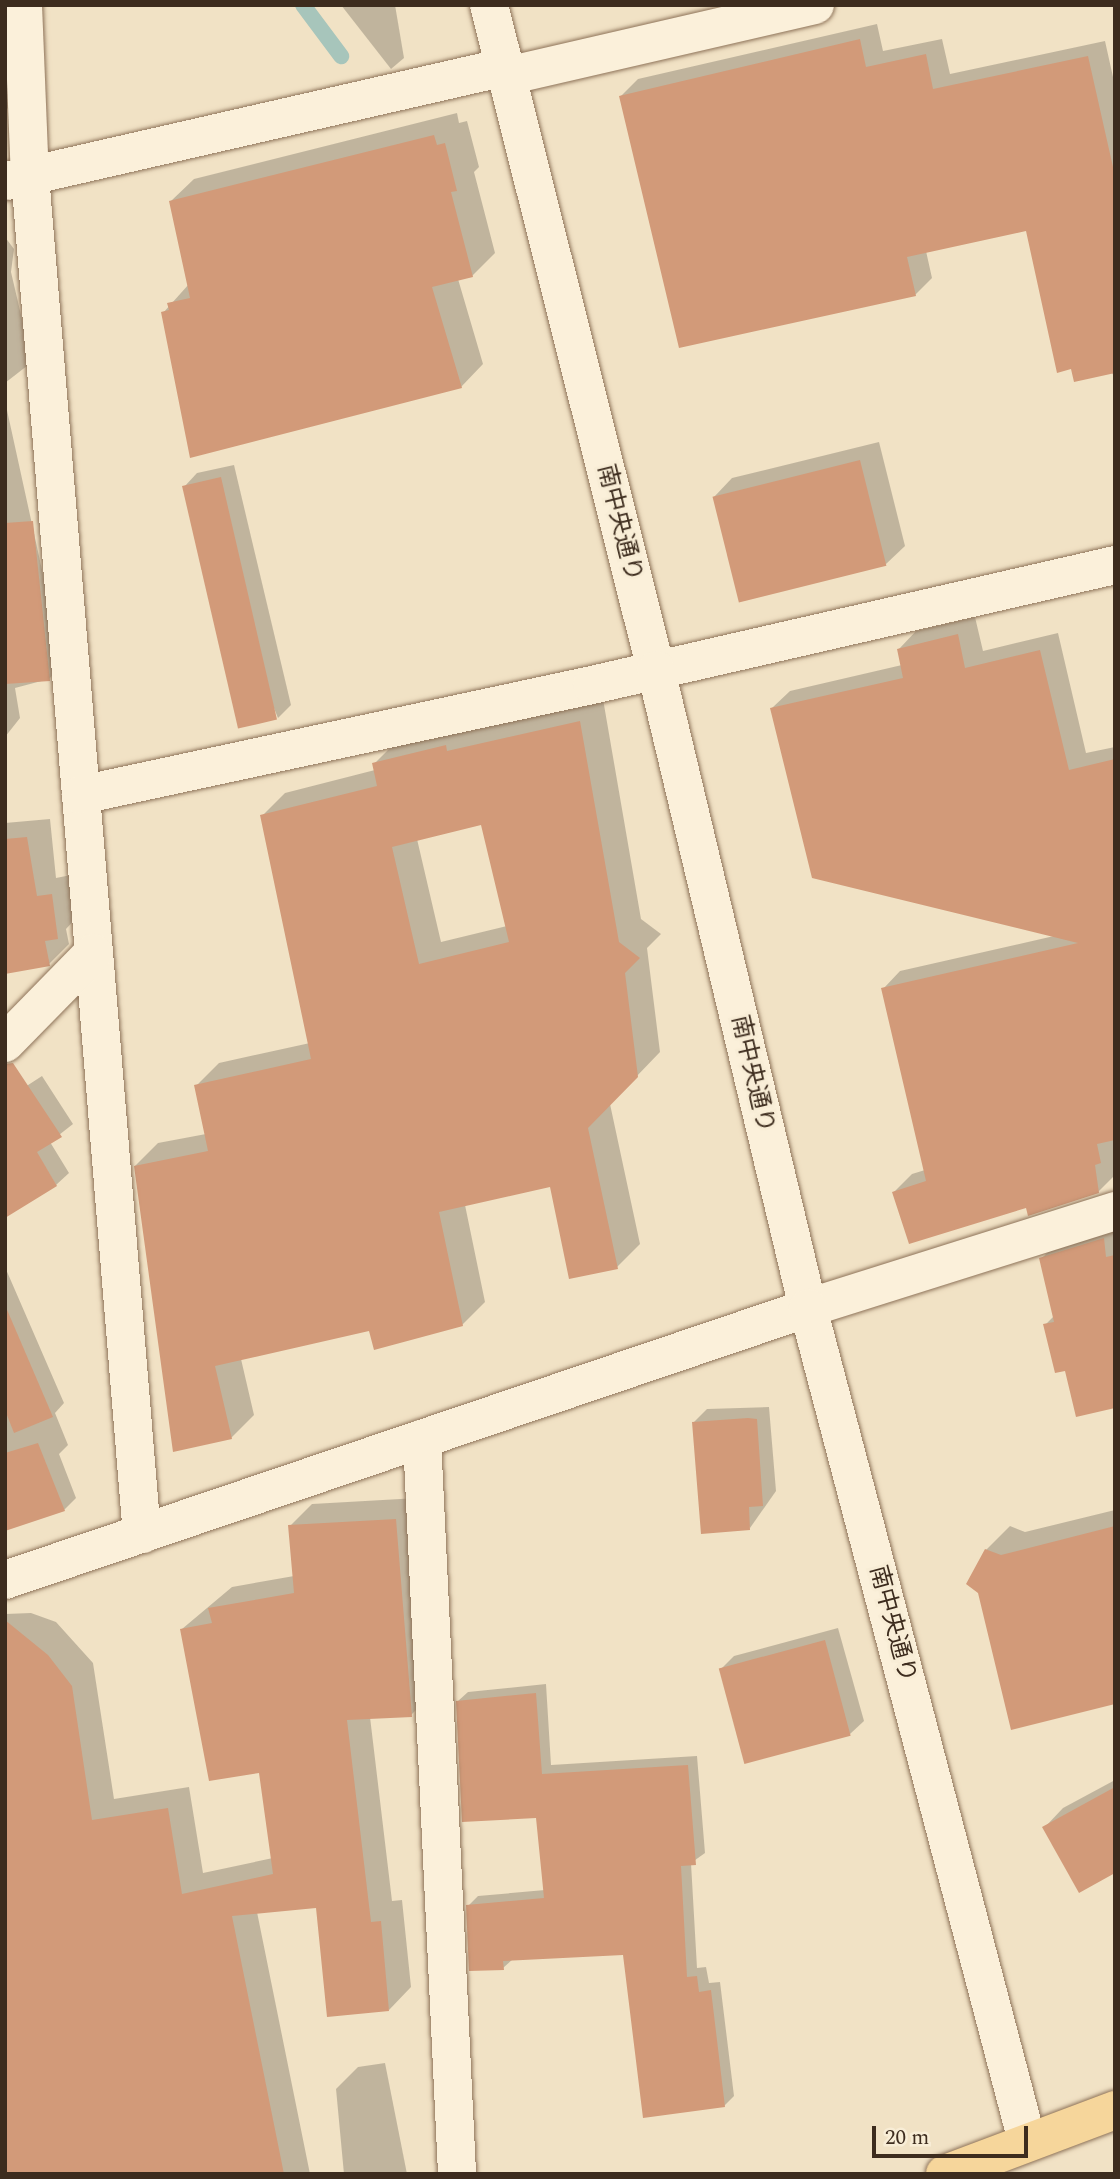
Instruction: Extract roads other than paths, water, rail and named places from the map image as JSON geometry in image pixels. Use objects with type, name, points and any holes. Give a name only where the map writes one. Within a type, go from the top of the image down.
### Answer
[{"type":"main road","points":[[945,2174],[1115,2110]]},
{"type":"street","points":[[23,5],[18,178],[81,795],[142,1534]]},
{"type":"street","name":"南中央通り","points":[[489,5],[656,670],[808,1307],[1027,2141]]},
{"type":"street","points":[[18,178],[815,5]]},
{"type":"street","points":[[81,795],[656,670],[1115,565]]},
{"type":"street","points":[[5,1043],[93,953]]},
{"type":"street","points":[[5,1580],[808,1307],[1115,1210]]},
{"type":"street","points":[[422,1439],[457,2174]]},
{"type":"waterway","points":[[303,5],[341,56]]}]
